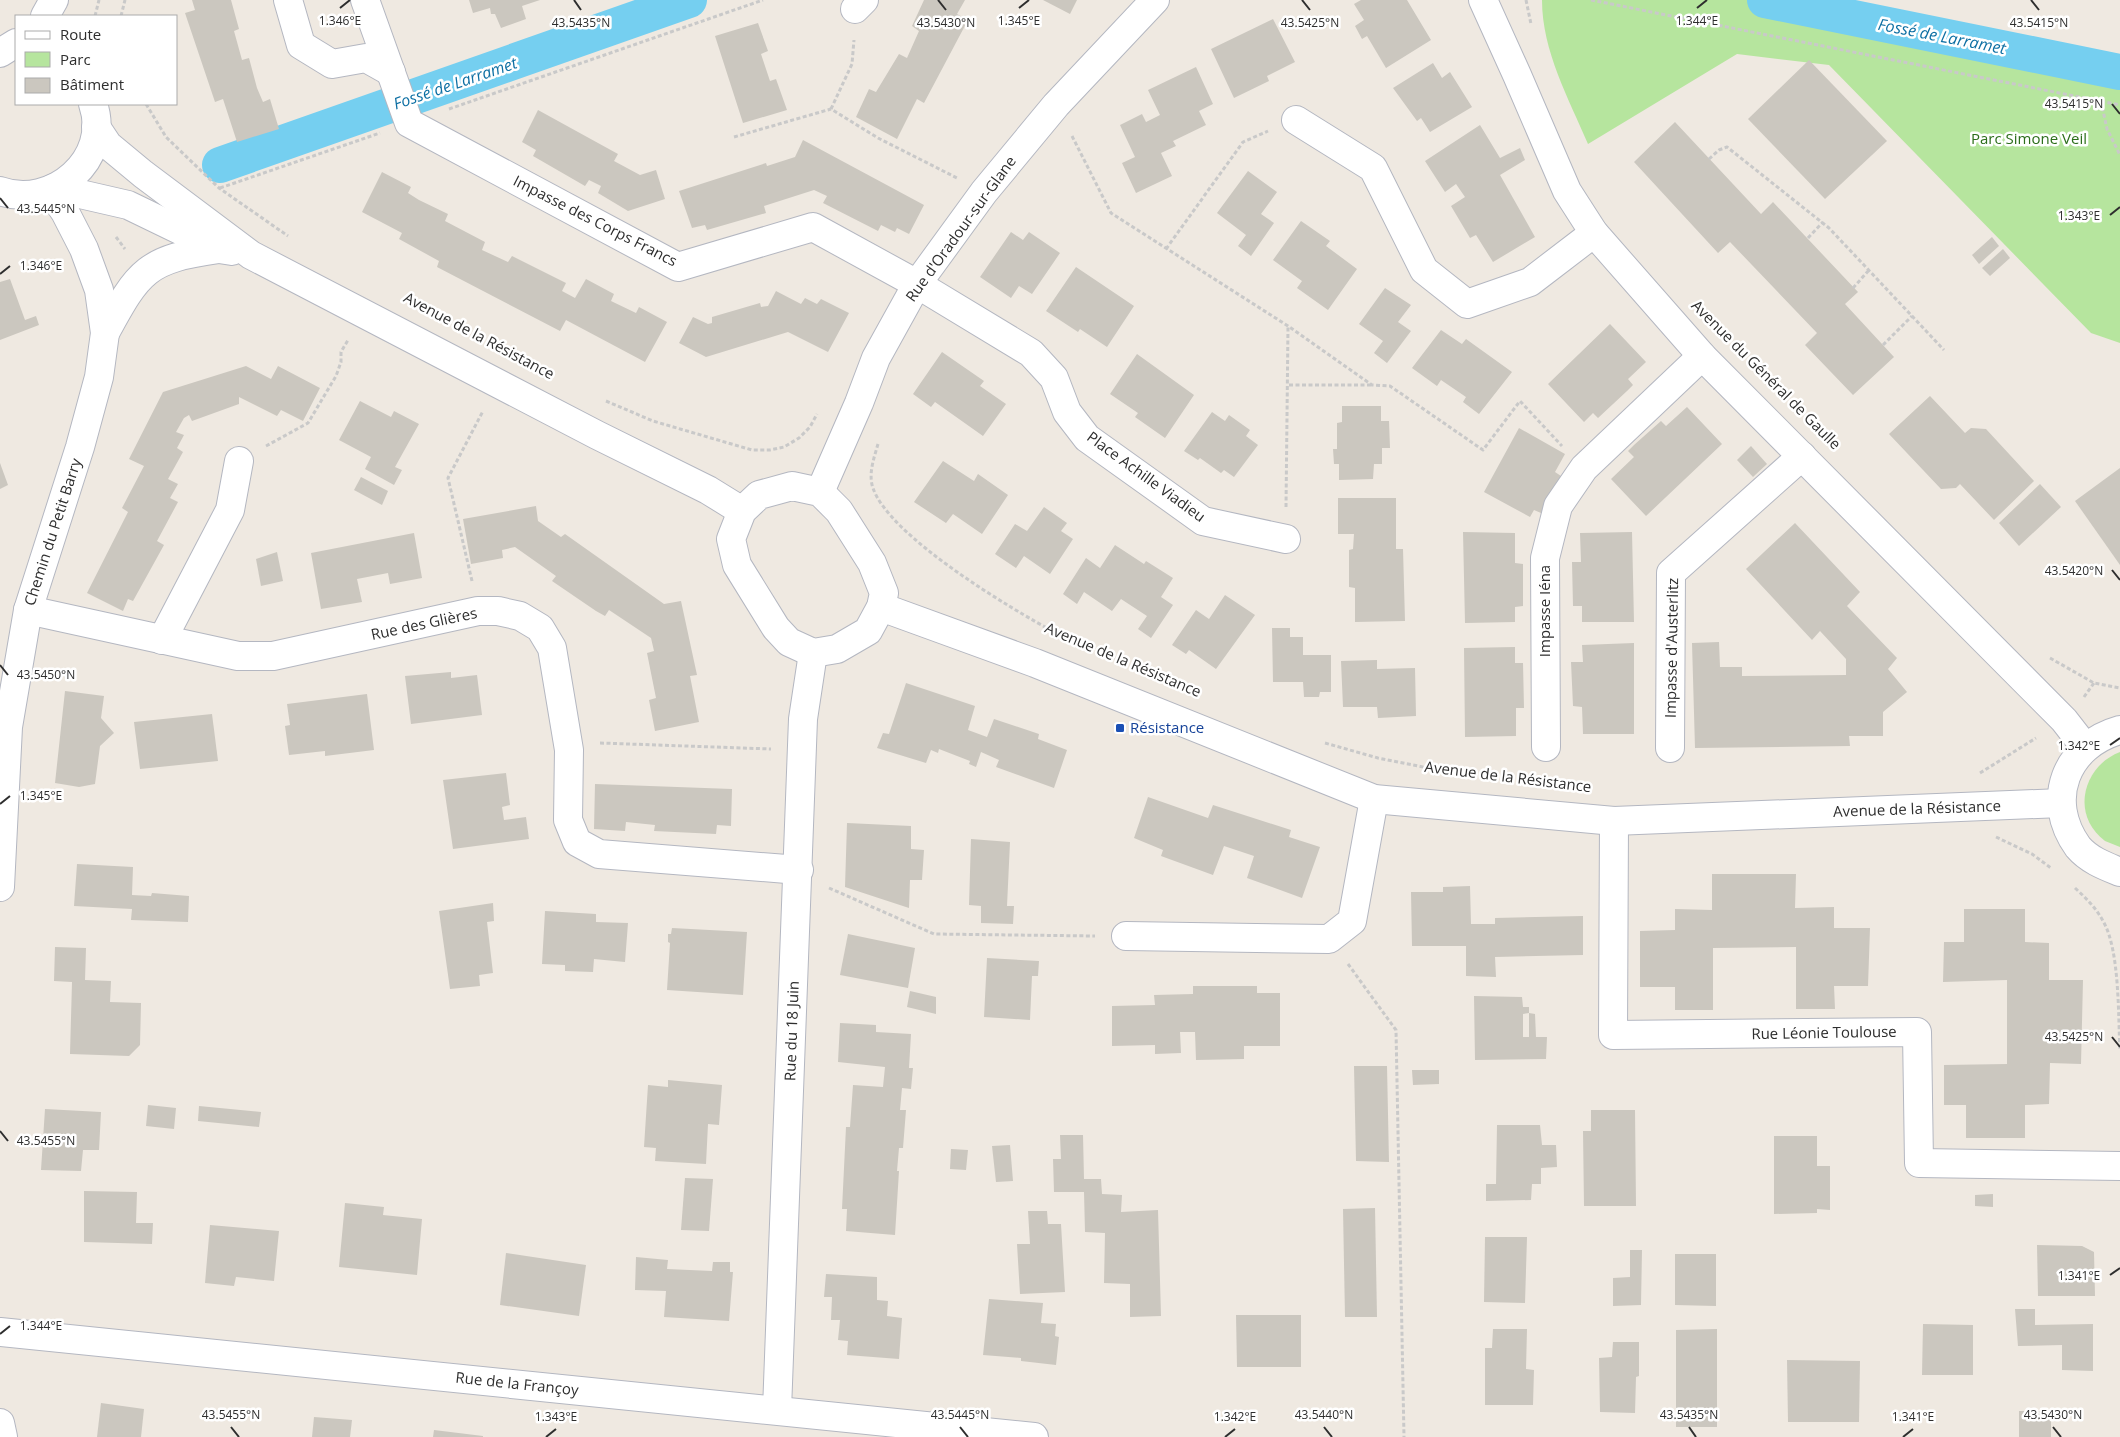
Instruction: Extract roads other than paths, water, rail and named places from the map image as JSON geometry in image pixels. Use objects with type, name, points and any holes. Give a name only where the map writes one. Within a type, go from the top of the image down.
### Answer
[{"type":"street","points":[[46,15],[54,0]]},
{"type":"street","points":[[288,0],[301,45],[332,64],[366,58],[391,72]]},
{"type":"street","points":[[365,0],[391,72]]},
{"type":"street","name":"Rue d'Oradour-sur-Glane","points":[[820,492],[859,404],[876,358],[917,284],[984,192],[1056,105],[1155,0]]},
{"type":"street","name":"Avenue du Général de Gaulle","points":[[1483,0],[1567,191],[1594,233],[1702,356],[2064,720],[2085,747]]},
{"type":"street","name":"Avenue du Général de Gaulle","points":[[1504,0],[1517,75]]},
{"type":"street","points":[[0,53],[15,44]]},
{"type":"street","points":[[0,53],[15,51]]},
{"type":"street","name":"Impasse des Corps Francs","points":[[391,72],[409,123],[678,267],[813,227],[917,284]]},
{"type":"street","points":[[0,191],[28,195],[52,189],[64,183],[81,168],[91,149],[95,116]]},
{"type":"street","points":[[95,116],[108,145],[251,255],[708,490],[742,511]]},
{"type":"street","points":[[1296,120],[1373,168],[1424,270],[1467,304],[1530,282],[1594,233]]},
{"type":"street","points":[[52,189],[128,206],[220,249],[251,255]]},
{"type":"street","name":"Chemin du Petit Barry","points":[[0,887],[8,727],[28,610],[80,447],[98,377],[105,333],[99,290],[84,249],[52,189]]},
{"type":"street","points":[[105,333],[129,291],[144,272],[155,265],[182,254],[220,249]]},
{"type":"street","name":"Place Achille Viadieu","points":[[917,284],[1030,353],[1054,378],[1067,412],[1087,438],[1202,521],[1286,539]]},
{"type":"street","name":"Impasse Iéna","points":[[1546,747],[1545,558],[1558,506],[1584,468],[1702,356]]},
{"type":"street","name":"Impasse d'Austerlitz","points":[[1670,748],[1670,573],[1802,456]]},
{"type":"street","points":[[162,640],[230,510],[239,461]]},
{"type":"street","points":[[792,486],[820,492],[840,511],[872,563],[884,592],[881,607],[868,631],[837,649],[813,653],[789,642],[776,628],[736,565],[731,539],[742,511],[759,495],[792,486]]},
{"type":"street","name":"Avenue de la Résistance","points":[[881,607],[1035,663],[1374,800],[1614,821],[2062,803]]},
{"type":"street","name":"Rue des Glières","points":[[28,610],[238,656],[273,656],[478,611],[498,610],[520,616],[540,628],[552,648],[569,750],[568,820],[577,842],[598,854],[799,870]]},
{"type":"street","name":"Rue du 18 Juin","points":[[777,1410],[799,870],[803,719],[813,653]]},
{"type":"street","points":[[2120,730],[2104,734],[2085,747],[2074,759],[2067,773],[2062,803],[2066,827],[2079,848],[2098,864],[2120,872]]},
{"type":"street","points":[[1126,936],[1329,939],[1352,920],[1374,800]]},
{"type":"street","name":"Rue Léonie Toulouse","points":[[1614,821],[1613,1035],[1917,1032],[1919,1163],[2120,1166]]},
{"type":"street","name":"Rue de la Françoy","points":[[0,1332],[1034,1437]]},
{"type":"street","points":[[0,1423],[3,1437]]},
{"type":"waterway","name":"Fossé de Larramet","points":[[220,165],[689,0]]},
{"type":"waterway","name":"Fossé de Larramet","points":[[1765,0],[2120,72]]},
{"type":"place","name":"Résistance","points":[[1120,728]]},
{"type":"park label","name":"Parc Simone Veil","points":[[2029,139]]}]
